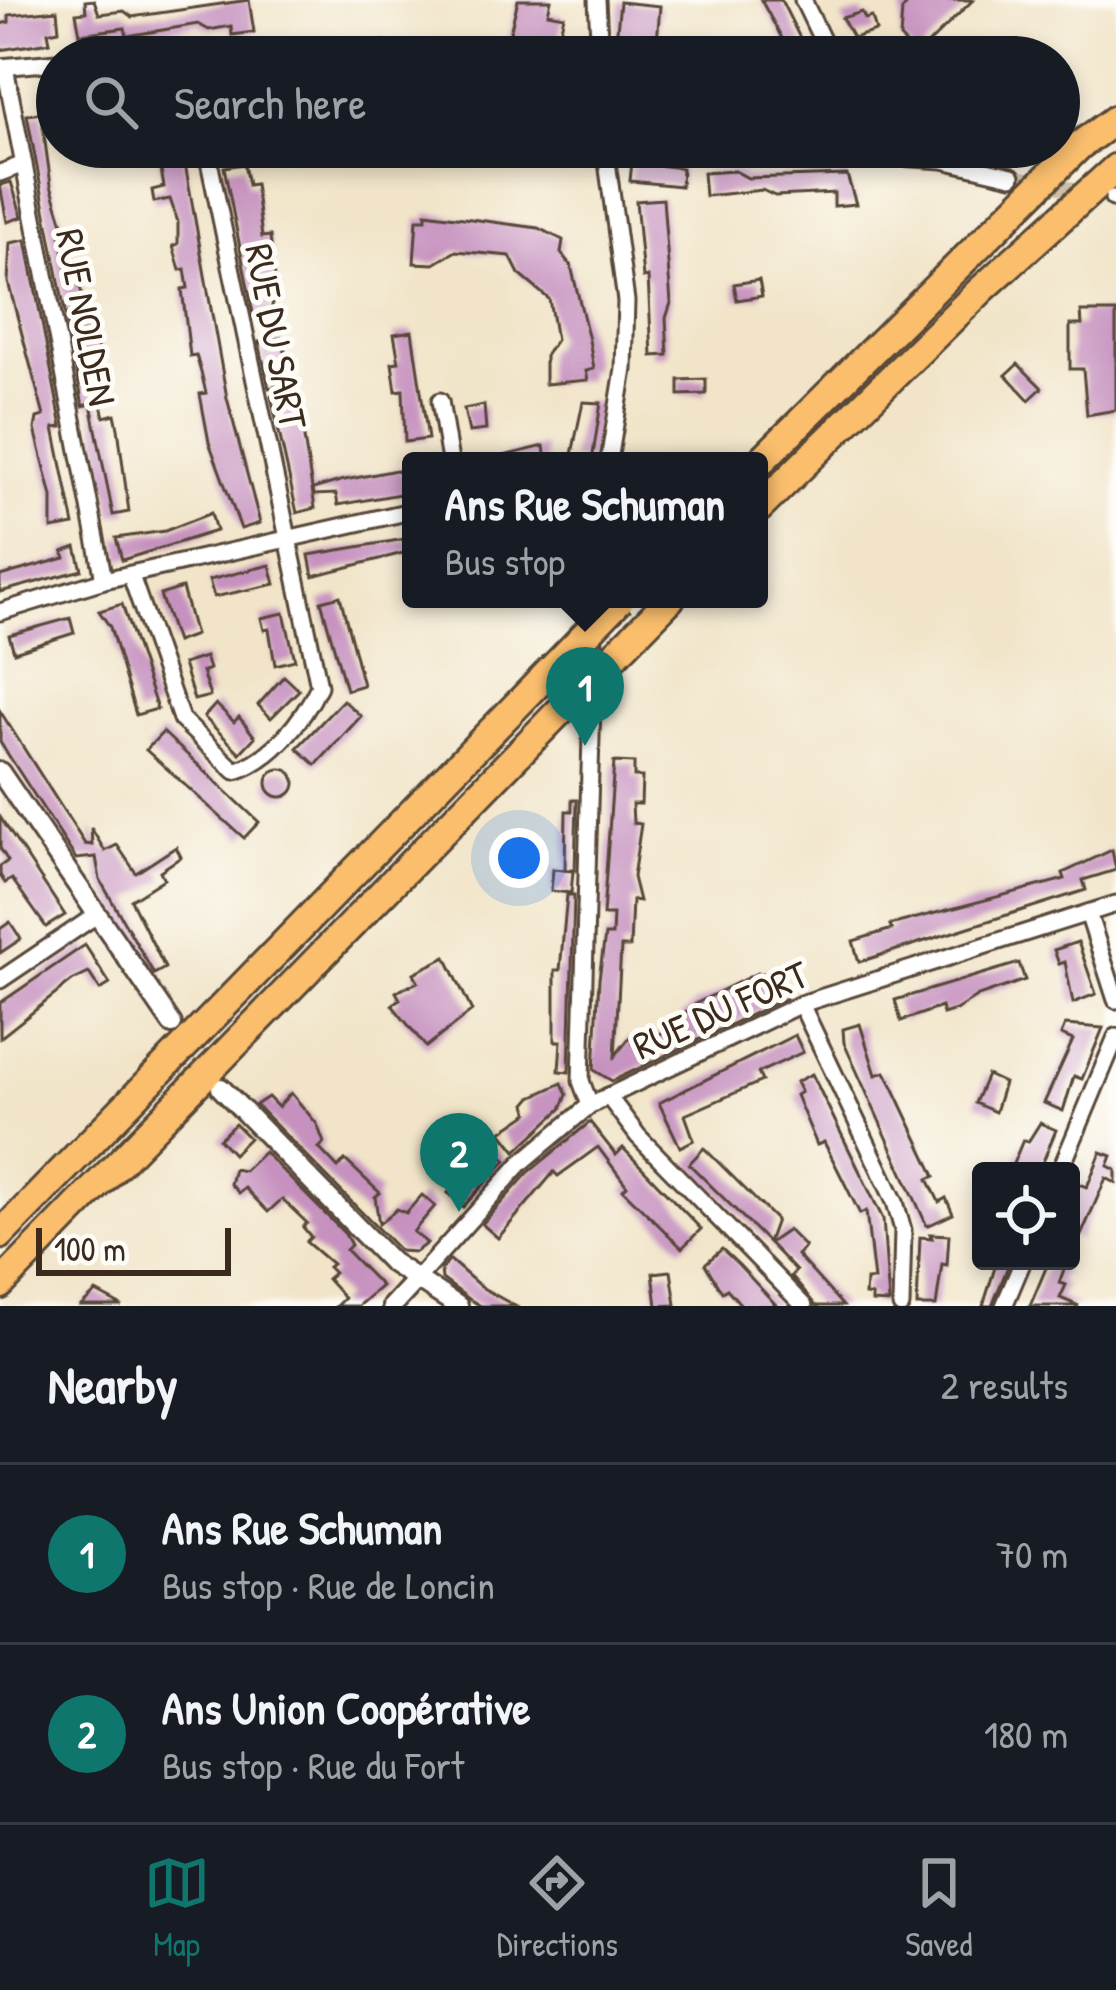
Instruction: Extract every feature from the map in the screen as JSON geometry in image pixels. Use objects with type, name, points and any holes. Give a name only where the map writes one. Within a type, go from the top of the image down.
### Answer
[{"type":"highway","points":[[1080,145],[1081,128],[1116,93]]},
{"type":"highway","points":[[1080,145],[1116,118]]},
{"type":"highway","points":[[768,454],[1057,168]]},
{"type":"highway","points":[[768,499],[981,290],[1116,168]]},
{"type":"highway","points":[[0,1235],[611,608]]},
{"type":"highway","points":[[0,1285],[661,608]]},
{"type":"street","points":[[597,0],[599,36]]},
{"type":"street","points":[[802,0],[820,36]]},
{"type":"street","points":[[2,67],[36,64]]},
{"type":"street","name":"RUE NOLDEN","points":[[2,67],[104,580]]},
{"type":"street","points":[[0,172],[24,164]]},
{"type":"street","name":"RUE DU SART","points":[[131,576],[181,719],[235,771],[254,766],[306,713],[319,686],[284,538],[210,168]]},
{"type":"street","points":[[608,168],[626,301],[624,369],[611,452]]},
{"type":"street","points":[[978,168],[1012,176]]},
{"type":"street","points":[[440,401],[448,452]]},
{"type":"street","points":[[0,612],[104,580],[402,513]]},
{"type":"street","points":[[590,1105],[581,1081],[595,608]]},
{"type":"street","points":[[0,772],[172,1024]]},
{"type":"street","name":"RUE DU FORT","points":[[416,1280],[521,1163],[590,1105],[801,1004],[1116,904]]},
{"type":"street","points":[[1088,914],[1116,1000]]},
{"type":"street","points":[[0,980],[95,916]]},
{"type":"street","points":[[801,1004],[895,1202],[904,1230],[901,1306]]},
{"type":"street","points":[[1064,1162],[1112,1057],[1116,1037]]},
{"type":"street","points":[[220,1088],[391,1262],[458,1306]]},
{"type":"street","points":[[608,1096],[638,1136],[804,1306]]},
{"type":"street","points":[[1004,1306],[1019,1270]]},
{"type":"street","points":[[392,1306],[416,1280]]},
{"type":"building","points":[[94,0],[99,14],[124,11],[132,17],[249,0],[254,32],[232,35],[231,26],[209,30],[198,24],[127,36],[125,28],[80,34],[76,13],[86,12],[85,1]]},
{"type":"building","points":[[518,0],[551,0],[548,13],[564,16],[559,36],[509,36]]},
{"type":"building","points":[[761,0],[781,0],[799,36],[781,36]]},
{"type":"building","points":[[911,0],[973,0],[936,36],[900,36],[902,10]]},
{"type":"building","points":[[620,2],[660,6],[658,36],[616,36]]},
{"type":"building","points":[[57,10],[59,30],[36,36],[36,44],[0,50],[0,24],[9,22],[9,15]]},
{"type":"building","points":[[862,12],[865,19],[872,17],[876,31],[852,36],[842,18]]},
{"type":"building","points":[[36,114],[36,162],[27,115]]},
{"type":"building","points":[[37,168],[49,168],[65,230],[60,231],[68,275],[79,284],[95,337],[102,374],[94,376],[104,417],[115,414],[129,512],[113,515],[91,404],[83,406]]},
{"type":"building","points":[[161,168],[186,168],[227,398],[260,523],[241,529],[209,442],[200,394],[206,393],[196,355],[190,356],[182,289],[188,288],[173,246],[178,244],[178,222],[170,199],[154,202],[152,190],[164,187]]},
{"type":"building","points":[[224,168],[245,168],[248,185],[255,184],[262,237],[270,236],[275,279],[271,316],[254,318]]},
{"type":"building","points":[[631,168],[682,168],[681,186],[630,181]]},
{"type":"building","points":[[735,171],[748,178],[847,175],[856,204],[834,206],[834,193],[775,196],[762,190],[705,196],[703,173]]},
{"type":"building","points":[[11,182],[22,217],[7,222],[0,185]]},
{"type":"building","points":[[663,199],[671,303],[666,318],[668,355],[652,356],[648,277],[643,278],[636,201]]},
{"type":"building","points":[[426,213],[538,228],[563,240],[561,253],[571,266],[589,340],[594,369],[586,371],[588,380],[545,384],[545,356],[556,340],[549,299],[519,274],[510,256],[456,251],[434,264],[414,263],[417,219],[426,219]]},
{"type":"building","points":[[26,240],[62,427],[54,428],[74,525],[52,529],[52,497],[35,429],[37,418],[44,416],[8,282],[10,243]]},
{"type":"building","points":[[759,280],[762,296],[737,300],[734,284]]},
{"type":"building","points":[[1081,312],[1116,312],[1116,410],[1087,415],[1083,369],[1070,369],[1070,325],[1082,325]]},
{"type":"building","points":[[412,331],[428,439],[405,442],[403,390],[396,391],[392,363],[399,362],[394,334]]},
{"type":"building","points":[[282,338],[288,366],[281,376],[285,398],[292,397],[301,419],[315,508],[297,513],[271,396],[278,386],[269,388],[259,342]]},
{"type":"building","points":[[1018,364],[1042,388],[1029,400],[1006,375]]},
{"type":"building","points":[[706,379],[706,394],[679,395],[679,380]]},
{"type":"building","points":[[583,402],[601,403],[593,452],[572,452]]},
{"type":"building","points":[[484,405],[486,430],[469,432],[464,409]]},
{"type":"building","points":[[396,470],[402,472],[402,494],[338,505],[336,494],[314,495],[313,489]]},
{"type":"building","points":[[211,513],[216,531],[122,560],[116,538],[165,531]]},
{"type":"building","points":[[402,540],[402,553],[313,576],[309,555]]},
{"type":"building","points":[[76,547],[82,570],[0,592],[0,576],[65,558],[63,552]]},
{"type":"building","points":[[270,565],[275,584],[214,597],[209,580]]},
{"type":"building","points":[[182,588],[195,635],[176,642],[160,595]]},
{"type":"building","points":[[340,596],[363,685],[346,690],[321,601]]},
{"type":"building","points":[[122,604],[157,709],[136,715],[110,627],[99,611]]},
{"type":"building","points":[[284,613],[295,660],[275,665],[269,629],[264,630],[261,618]]},
{"type":"building","points":[[70,618],[74,633],[14,652],[9,635]]},
{"type":"building","points":[[205,657],[209,669],[202,672],[210,696],[194,700],[183,664]]},
{"type":"building","points":[[284,676],[299,690],[271,718],[258,705]]},
{"type":"building","points":[[343,700],[361,716],[316,765],[297,748]]},
{"type":"building","points":[[216,704],[234,722],[239,717],[255,737],[240,753],[204,717]]},
{"type":"building","points":[[0,711],[85,844],[92,845],[91,828],[105,851],[117,845],[136,873],[176,847],[181,857],[160,871],[164,879],[131,900],[165,968],[154,974],[100,880],[96,857],[76,859],[0,742]]},
{"type":"building","points":[[163,732],[259,822],[244,838],[146,750]]},
{"type":"building","points":[[614,762],[634,763],[634,777],[642,777],[641,804],[632,804],[633,823],[641,824],[633,877],[639,901],[632,900],[630,947],[621,947],[615,1056],[630,1037],[635,1046],[664,1032],[695,1004],[757,973],[778,974],[786,998],[612,1081],[594,1070],[599,979],[605,935],[612,935],[613,915],[603,915]]},
{"type":"building","points":[[281,769],[291,773],[295,783],[291,793],[281,797],[271,793],[267,783],[271,773]]},
{"type":"building","points":[[572,800],[577,800],[575,870],[565,870],[566,811],[572,811]]},
{"type":"building","points":[[0,817],[65,915],[46,927],[12,879],[5,883],[0,875],[0,866],[8,861],[0,848]]},
{"type":"building","points":[[1112,850],[1116,870],[1083,880],[1086,890],[859,962],[853,941],[892,929],[890,925],[1065,879],[1063,873]]},
{"type":"building","points":[[553,869],[573,871],[571,893],[551,891]]},
{"type":"building","points":[[567,895],[574,895],[569,1072],[559,1071],[561,1041],[555,1041],[555,970],[560,970]]},
{"type":"building","points":[[10,922],[21,939],[0,953],[0,929]]},
{"type":"building","points":[[1078,942],[1096,994],[1073,1003],[1065,962],[1059,964],[1054,950]]},
{"type":"building","points":[[85,945],[110,984],[100,990],[89,973],[72,981],[0,1038],[0,1003]]},
{"type":"building","points":[[446,957],[472,1011],[426,1047],[392,1005],[400,999],[396,992],[418,982],[414,973]]},
{"type":"building","points":[[1019,963],[1025,980],[978,996],[956,1010],[943,1014],[941,1007],[901,1021],[895,1000]]},
{"type":"building","points":[[860,1024],[876,1075],[885,1072],[935,1176],[928,1179],[939,1202],[946,1198],[953,1214],[927,1226],[844,1043],[843,1029]]},
{"type":"building","points":[[1065,1025],[1103,1028],[1082,1079],[1074,1076],[1063,1111],[1044,1103],[1073,1040],[1061,1035]]},
{"type":"building","points":[[795,1035],[803,1052],[758,1073],[762,1081],[685,1115],[694,1140],[680,1147],[659,1103]]},
{"type":"building","points":[[812,1074],[883,1219],[889,1303],[872,1302],[872,1296],[865,1295],[866,1280],[874,1280],[866,1211],[860,1214],[824,1142],[817,1145],[796,1095],[801,1092],[796,1082]]},
{"type":"building","points":[[987,1075],[1004,1083],[995,1112],[975,1103]]},
{"type":"building","points":[[562,1083],[567,1095],[561,1109],[516,1151],[501,1132],[529,1113],[526,1104],[532,1097]]},
{"type":"building","points":[[291,1093],[317,1124],[324,1143],[319,1148],[338,1168],[345,1160],[380,1193],[375,1197],[379,1224],[397,1209],[406,1213],[422,1195],[435,1206],[413,1232],[427,1243],[415,1252],[400,1251],[256,1105],[268,1097],[278,1107]]},
{"type":"building","points":[[590,1122],[616,1155],[623,1148],[701,1229],[682,1248],[623,1190],[627,1186],[598,1147],[558,1176],[554,1172],[498,1238],[482,1224],[529,1172]]},
{"type":"building","points":[[1040,1123],[1056,1130],[1043,1162],[1014,1162],[1023,1140],[1028,1142]]},
{"type":"building","points":[[235,1124],[249,1138],[233,1154],[219,1139]]},
{"type":"building","points":[[477,1130],[483,1153],[491,1146],[506,1160],[463,1207],[448,1193],[471,1167],[474,1156],[462,1145]]},
{"type":"building","points":[[704,1148],[776,1220],[768,1242],[689,1164]]},
{"type":"building","points":[[264,1152],[345,1234],[351,1245],[346,1250],[381,1286],[358,1306],[336,1306],[344,1298],[327,1279],[334,1273],[328,1267],[332,1264],[306,1242],[311,1237],[303,1227],[307,1223],[282,1199],[268,1212],[245,1188],[239,1193],[230,1184],[234,1169],[244,1171]]},
{"type":"building","points":[[1101,1152],[1112,1156],[1108,1166],[1116,1170],[1116,1183],[1106,1178],[1080,1238],[1080,1184],[1087,1187]]},
{"type":"building","points":[[788,1230],[805,1247],[797,1255],[843,1306],[816,1306],[791,1276],[796,1271],[769,1243]]},
{"type":"building","points":[[930,1234],[949,1235],[947,1265],[942,1264],[936,1306],[917,1306],[920,1237],[932,1238]]},
{"type":"building","points":[[722,1249],[777,1306],[742,1306],[727,1289],[722,1292],[705,1264]]},
{"type":"building","points":[[450,1260],[481,1287],[515,1306],[481,1306],[469,1299],[442,1279],[441,1270]]},
{"type":"building","points":[[994,1270],[1006,1270],[992,1306],[983,1306]]},
{"type":"building","points":[[1045,1270],[1064,1270],[1059,1283],[1066,1285],[1060,1298],[1079,1306],[1030,1306]]},
{"type":"building","points":[[671,1271],[676,1305],[657,1306],[653,1273]]},
{"type":"building","points":[[96,1292],[122,1306],[81,1306]]},
{"type":"tunnel","points":[[1012,176],[1093,194]]},
{"type":"place","name":"Ans Rue Schuman","points":[[585,746]]},
{"type":"place","name":"Ans Union Coopérative","points":[[459,1212]]}]
